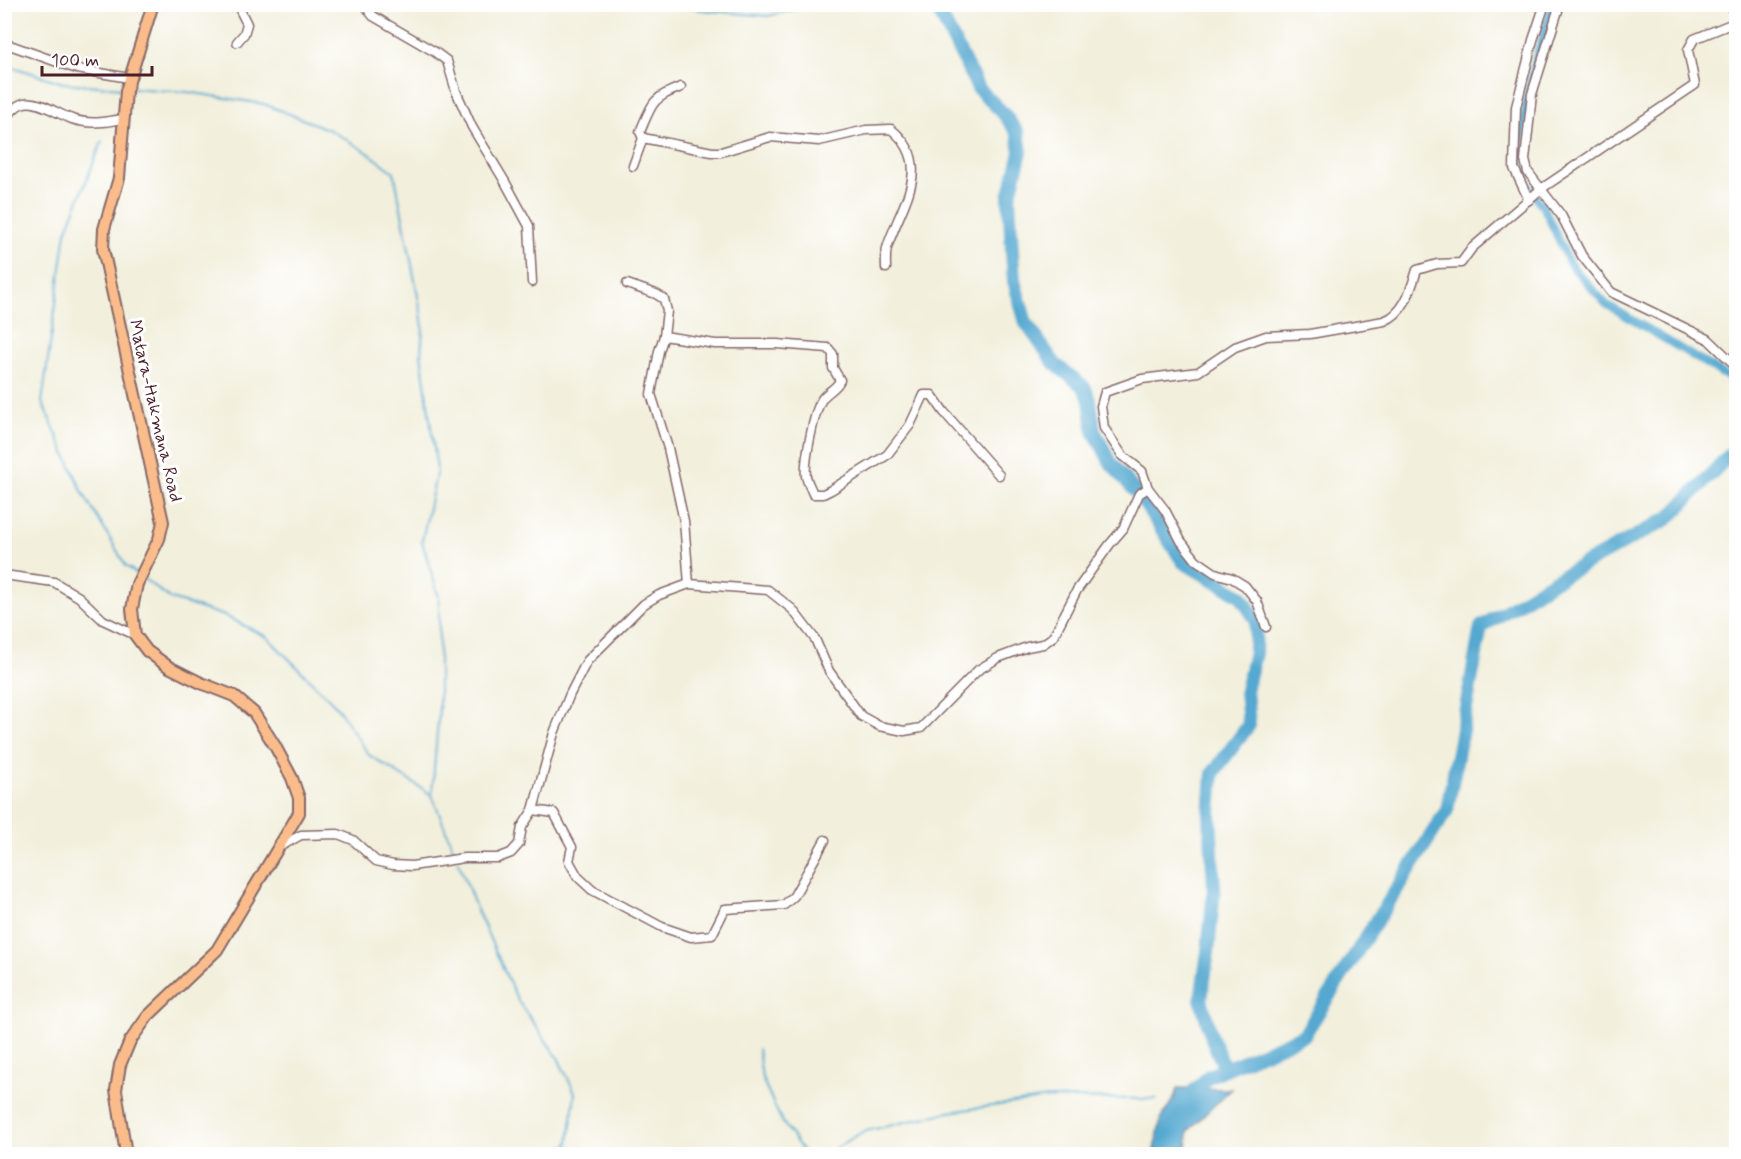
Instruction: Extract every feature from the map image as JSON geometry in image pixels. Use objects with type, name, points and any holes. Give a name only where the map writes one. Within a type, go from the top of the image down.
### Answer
[{"type":"main road","name":"Matara-Hakmana Road","points":[[135,635],[132,609],[137,584],[159,539],[163,522],[103,249],[104,229],[119,178],[126,91],[153,4]]},
{"type":"main road","points":[[126,1155],[116,1090],[120,1065],[130,1041],[148,1016],[217,950],[299,813],[299,798],[292,778],[254,713],[234,696],[169,667],[147,651],[135,635]]},
{"type":"street","points":[[237,4],[247,24],[244,34],[237,42]]},
{"type":"street","points":[[363,4],[373,16],[435,52],[447,62],[456,91],[472,128],[529,226],[532,282]]},
{"type":"street","points":[[1545,4],[1516,107],[1514,168],[1534,194],[1561,215],[1582,256],[1611,291],[1708,339],[1737,366]]},
{"type":"street","points":[[1534,194],[1526,160],[1532,94],[1560,4]]},
{"type":"street","points":[[1731,4],[1737,17]]},
{"type":"street","points":[[1266,627],[1257,601],[1245,586],[1232,578],[1215,573],[1197,560],[1181,541],[1165,510],[1148,488],[1142,471],[1122,455],[1104,428],[1101,406],[1105,392],[1142,379],[1198,372],[1235,347],[1266,336],[1310,334],[1384,321],[1394,317],[1408,297],[1417,270],[1437,264],[1461,263],[1472,248],[1534,194],[1695,85],[1688,50],[1694,39],[1737,22]]},
{"type":"street","points":[[4,43],[77,69],[129,78]]},
{"type":"street","points":[[633,166],[643,138],[640,132],[652,104],[663,93],[681,87]]},
{"type":"street","points":[[4,124],[14,108],[22,104],[34,103],[50,107],[72,119],[91,123],[123,119]]},
{"type":"street","points":[[643,138],[721,152],[770,137],[819,141],[866,130],[891,129],[904,139],[910,153],[913,182],[887,247],[886,268]]},
{"type":"street","points":[[627,285],[656,294],[664,299],[667,311],[651,394],[668,448],[684,521],[689,584]]},
{"type":"street","points":[[664,336],[715,344],[777,344],[828,348],[832,354],[833,368],[840,380],[837,386],[821,399],[817,412],[808,453],[806,476],[813,494],[822,494],[831,490],[887,455],[910,425],[924,395],[929,394],[999,475]]},
{"type":"street","points":[[281,846],[301,835],[338,834],[353,840],[376,861],[412,866],[457,859],[498,858],[511,853],[519,844],[522,827],[532,810],[554,733],[587,661],[644,604],[659,595],[689,584],[768,590],[792,609],[815,639],[829,671],[861,716],[879,726],[904,730],[921,728],[978,670],[998,658],[1027,647],[1043,644],[1053,638],[1077,590],[1123,529],[1139,494],[1148,488]]},
{"type":"street","points":[[4,575],[54,582],[79,597],[104,620],[135,635]]},
{"type":"street","points":[[532,810],[554,813],[572,847],[569,861],[578,877],[592,890],[662,927],[691,937],[712,935],[725,909],[784,905],[794,896],[825,840]]},
{"type":"water","points":[[1177,1088],[1231,1089],[1188,1131],[1187,1154],[1153,1154],[1161,1119],[1175,1096]]},
{"type":"waterway","points":[[689,4],[701,10],[768,16],[818,4]]},
{"type":"waterway","points":[[935,4],[978,88],[1003,113],[1018,133],[1021,152],[1009,197],[1014,281],[1026,323],[1055,364],[1084,387],[1090,400],[1094,431],[1111,463],[1135,491]]},
{"type":"waterway","points":[[1553,4],[1536,58],[1527,97],[1520,148],[1520,163],[1527,185],[1545,210],[1570,264],[1606,304],[1736,382]]},
{"type":"waterway","points":[[4,68],[16,68],[63,83],[122,88]]},
{"type":"waterway","points":[[131,88],[187,92],[264,104],[330,130],[367,152],[394,172],[421,312],[423,328],[421,354],[437,470],[422,541],[439,598],[439,708],[432,795],[456,856]]},
{"type":"waterway","points":[[102,141],[66,232],[42,402],[83,493],[126,566],[137,574]]},
{"type":"waterway","points":[[1183,1102],[1209,1076],[1304,1035],[1447,810],[1481,627],[1552,582],[1669,518],[1736,448]]},
{"type":"waterway","points":[[1143,501],[1183,562],[1241,596],[1256,620],[1255,653],[1246,690],[1249,725],[1213,773],[1210,815],[1214,889],[1201,999],[1212,1039],[1225,1069]]},
{"type":"waterway","points":[[144,579],[171,599],[225,616],[267,637],[336,706],[369,755],[432,795]]},
{"type":"waterway","points":[[458,861],[476,908],[518,1001],[558,1058],[575,1093],[569,1142],[564,1154]]},
{"type":"waterway","points":[[758,1049],[762,1078],[781,1120],[805,1154]]},
{"type":"waterway","points":[[827,1154],[862,1132],[949,1112],[1049,1098],[1157,1099]]}]
